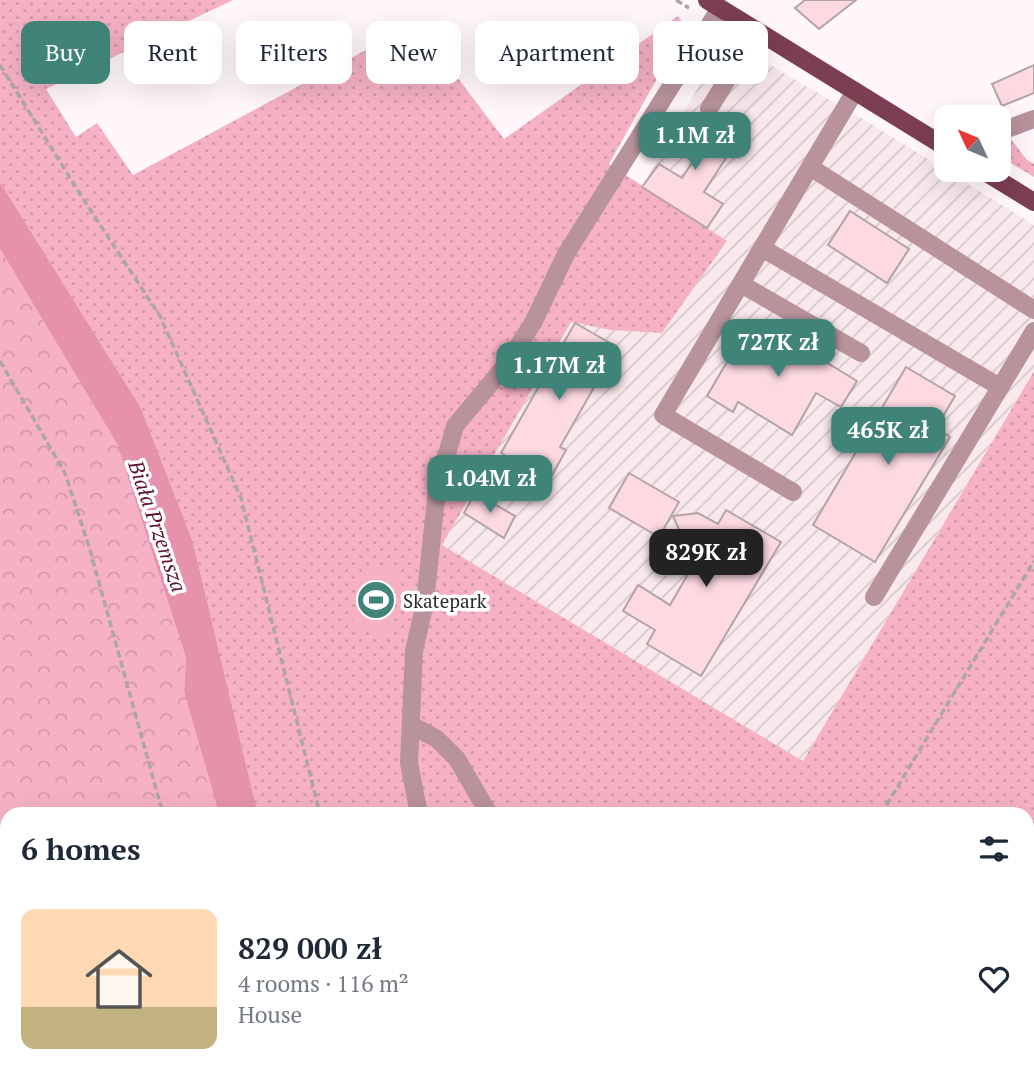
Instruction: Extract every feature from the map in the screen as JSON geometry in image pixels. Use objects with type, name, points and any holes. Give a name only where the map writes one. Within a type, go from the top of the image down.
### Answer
[{"type":"main road","points":[[714,4],[741,21]]},
{"type":"main road","points":[[768,38],[934,140]]},
{"type":"main road","points":[[1002,182],[1034,202]]},
{"type":"street","points":[[418,807],[409,763],[414,651],[425,603],[437,489],[455,426],[505,366],[533,323],[566,254],[714,4]]},
{"type":"street","points":[[709,108],[724,84]]},
{"type":"street","points":[[793,492],[663,415],[855,91]]},
{"type":"street","points":[[1012,127],[1034,119]]},
{"type":"street","points":[[810,167],[1034,310]]},
{"type":"street","points":[[762,248],[1000,387]]},
{"type":"street","points":[[741,284],[861,353]]},
{"type":"street","points":[[874,597],[1034,331]]},
{"type":"street","points":[[411,725],[437,739],[457,759],[485,807]]},
{"type":"path","points":[[0,65],[160,316],[242,498],[318,807]]},
{"type":"path","points":[[0,361],[65,473],[90,550],[161,807]]},
{"type":"path","points":[[885,807],[1034,561]]},
{"type":"shaded area","points":[[768,64],[934,163],[934,182],[965,182],[1034,225],[1034,370],[803,761],[442,545],[571,322],[610,330],[662,333],[727,241],[642,187],[700,84],[768,84]]},
{"type":"green space","points":[[0,0],[233,0],[189,21],[124,21],[124,52],[110,59],[110,21],[21,21],[21,84],[57,84],[46,89],[76,137],[97,123],[133,175],[302,84],[352,84],[352,57],[366,50],[366,84],[461,82],[504,139],[582,84],[639,84],[639,44],[653,34],[654,84],[609,164],[727,241],[662,333],[610,330],[571,322],[442,545],[803,761],[1034,371],[1034,807],[256,807],[193,542],[141,408],[0,182]]},
{"type":"green space","points":[[1012,140],[1026,159],[1034,164],[1034,177],[1012,164]]},
{"type":"green space","points":[[0,249],[117,444],[186,658],[184,692],[217,807],[0,807]]},
{"type":"green space","name":"Skatepark","points":[[363,565],[401,572],[389,636],[351,629]]},
{"type":"water","name":"Biała Przemsza","points":[[0,182],[141,408],[193,542],[256,807],[217,807],[184,692],[186,658],[117,444],[0,249]]},
{"type":"building","points":[[805,0],[856,0],[819,29],[795,8]]},
{"type":"building","points":[[1034,65],[1034,93],[1002,105],[992,84]]},
{"type":"building","points":[[700,115],[708,120],[717,117],[726,124],[724,128],[737,136],[704,192],[723,204],[707,228],[642,187],[659,164],[682,178],[699,152],[682,141]]},
{"type":"building","points":[[850,211],[909,249],[887,283],[828,245]]},
{"type":"building","points":[[758,321],[857,381],[841,407],[816,393],[792,435],[738,402],[733,412],[707,396],[737,345],[742,348]]},
{"type":"building","points":[[575,323],[617,347],[560,447],[566,450],[549,481],[501,453]]},
{"type":"building","points":[[906,367],[955,396],[936,428],[950,437],[875,562],[813,525]]},
{"type":"building","points":[[629,473],[679,502],[659,537],[609,508]]},
{"type":"building","points":[[475,493],[515,516],[504,538],[464,513]]},
{"type":"building","points":[[726,510],[781,542],[701,676],[647,644],[655,630],[623,611],[638,585],[670,605],[702,550],[683,539],[673,516],[698,513],[718,524]]},
{"type":"place","name":"Skatepark","points":[[376,600]]}]
